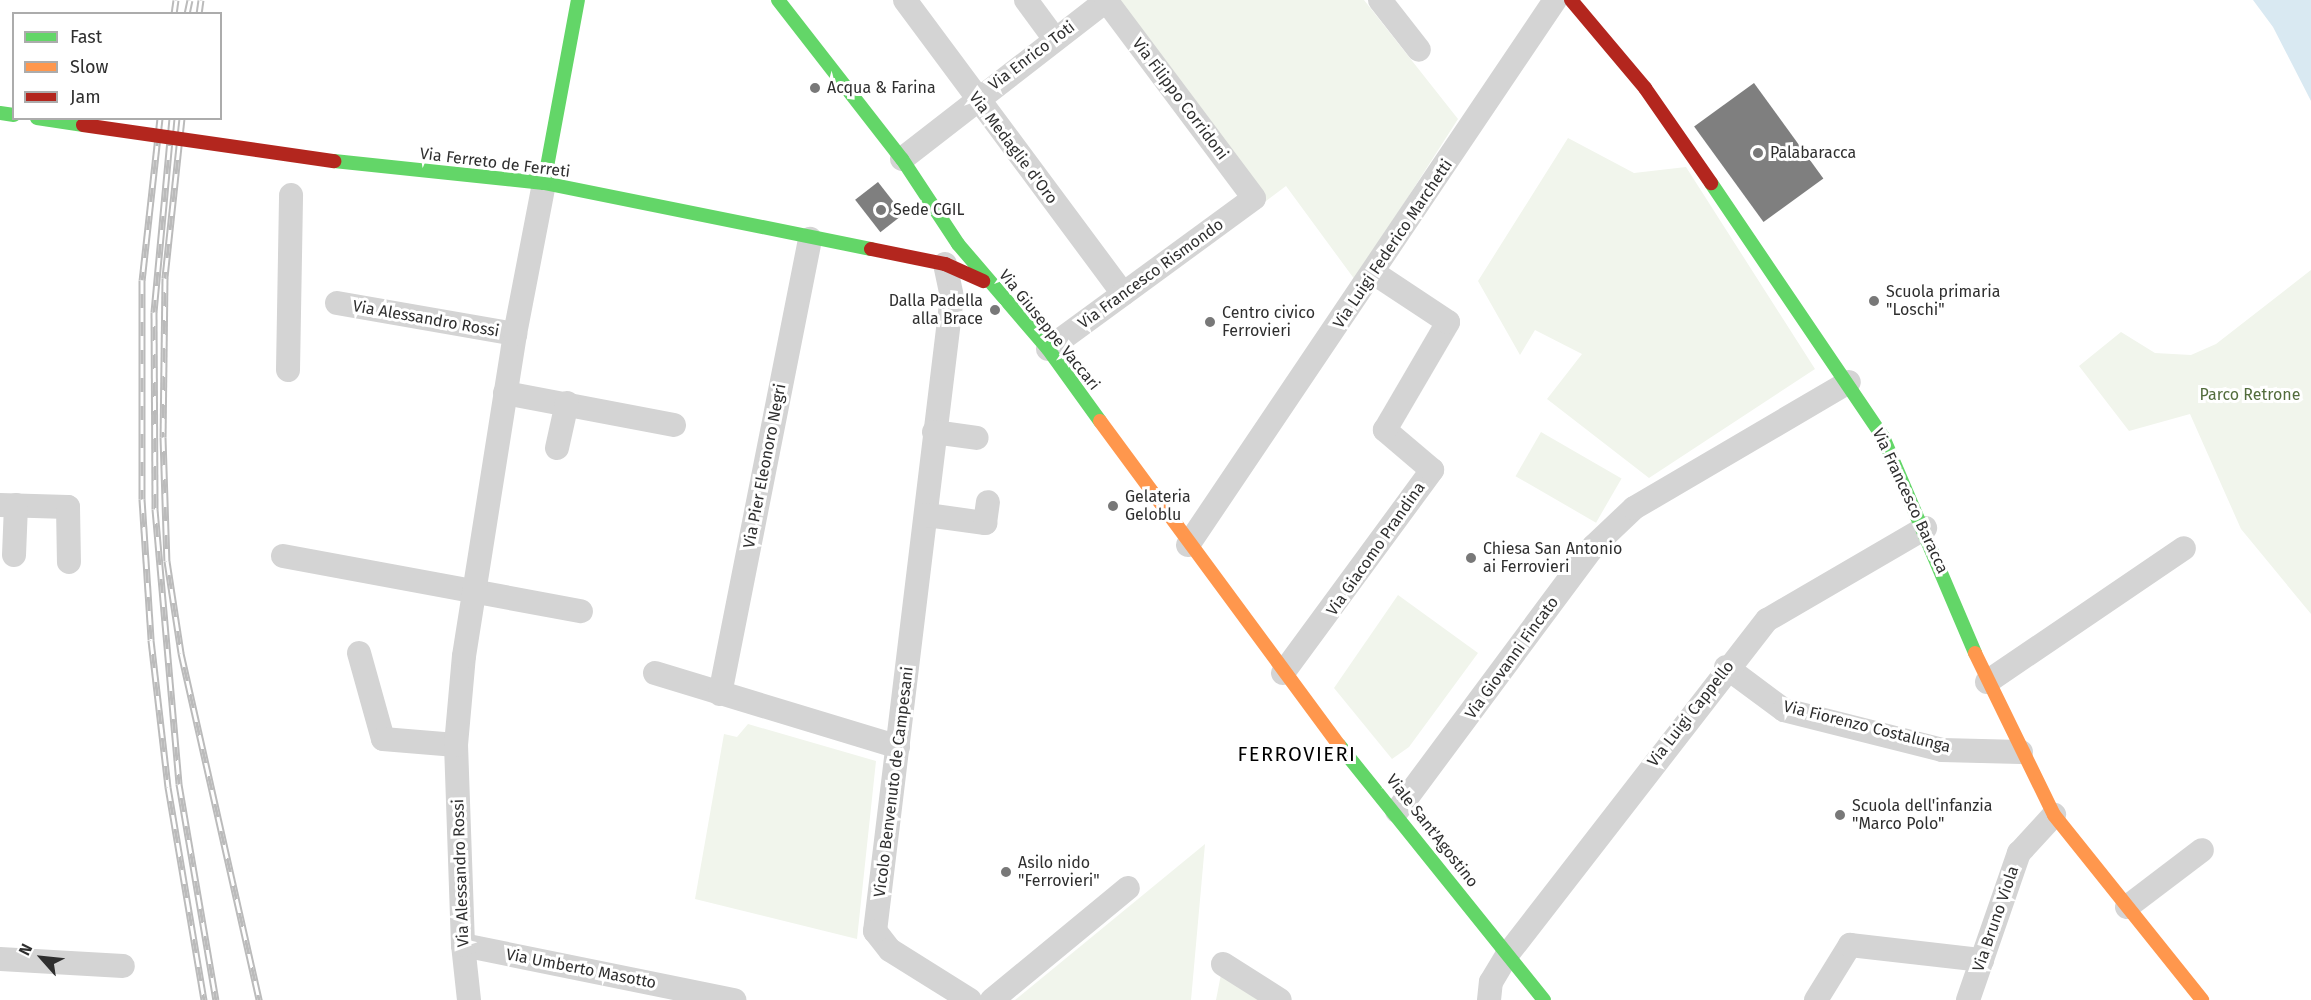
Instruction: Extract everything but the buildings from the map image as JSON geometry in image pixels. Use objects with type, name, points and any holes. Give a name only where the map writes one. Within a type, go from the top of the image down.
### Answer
[{"type":"main road","name":"Via Alessandro Rossi","points":[[544,183],[578,0]]},
{"type":"main road","name":"Via Giuseppe Vaccari","points":[[778,0],[902,159],[951,254],[991,284],[1047,349],[1287,679]]},
{"type":"main road","name":"Via Francesco Baracca","points":[[1571,0],[1645,88],[1849,382],[1883,437],[1925,528],[1987,682],[2054,815],[2202,1000]]},
{"type":"main road","name":"Via Ferreto de Ferreti","points":[[50,120],[334,161],[544,183],[810,239],[951,254],[991,284]]},
{"type":"main road","name":"Viale Sant'Agostino","points":[[1287,679],[1397,812],[1544,1000]]},
{"type":"street","name":"Via Medaglie d'Oro","points":[[905,0],[975,99],[1123,294]]},
{"type":"street","points":[[1026,0],[1054,38]]},
{"type":"street","name":"Via Enrico Toti","points":[[902,159],[975,99],[1106,0]]},
{"type":"street","name":"Via Filippo Corridoni","points":[[1106,0],[1254,198]]},
{"type":"street","points":[[1380,0],[1419,50]]},
{"type":"street","name":"Via Luigi Federico Marchetti","points":[[1188,545],[1374,273],[1555,0]]},
{"type":"street","name":"Via Alessandro Rossi","points":[[469,1000],[463,945],[456,745],[472,592],[515,334],[544,183]]},
{"type":"street","points":[[288,369],[291,195]]},
{"type":"street","name":"Via Francesco Rismondo","points":[[1047,349],[1254,198]]},
{"type":"street","name":"Via Pier Eleonoro Negri","points":[[720,694],[810,239]]},
{"type":"street","name":"Vicolo Benvenuto de Campesani","points":[[951,254],[952,296],[875,932],[890,950],[970,1000]]},
{"type":"street","name":"Via Giacomo Prandina","points":[[1287,679],[1320,628],[1432,470],[1385,430],[1448,322],[1374,273]]},
{"type":"street","name":"Via Alessandro Rossi","points":[[337,303],[515,334]]},
{"type":"street","name":"Via Giovanni Fincato","points":[[1397,812],[1602,538],[1634,508],[1849,382]]},
{"type":"street","points":[[505,393],[674,425]]},
{"type":"street","points":[[557,448],[567,403]]},
{"type":"street","points":[[934,432],[977,438]]},
{"type":"street","points":[[927,515],[985,523],[988,502]]},
{"type":"street","points":[[14,555],[8,505],[68,507],[69,561]]},
{"type":"street","name":"Via Luigi Cappello","points":[[1488,1000],[1491,982],[1507,955],[1726,667],[1767,620],[1925,528]]},
{"type":"street","points":[[1987,682],[2184,548]]},
{"type":"street","points":[[284,556],[581,611]]},
{"type":"street","points":[[359,653],[383,739],[456,745]]},
{"type":"street","name":"Via Fiorenzo Costalunga","points":[[1726,667],[1784,710],[1942,750],[2021,752]]},
{"type":"street","points":[[656,673],[898,747]]},
{"type":"street","name":"Via Bruno Viola","points":[[1968,1000],[2019,853],[2054,815]]},
{"type":"street","points":[[2127,907],[2202,850]]},
{"type":"street","points":[[992,1000],[1128,888]]},
{"type":"street","name":"Via Umberto Masotto","points":[[463,945],[734,1000]]},
{"type":"street","points":[[1816,1000],[1850,945],[1982,960]]},
{"type":"street","points":[[0,959],[123,966]]},
{"type":"street","points":[[1222,964],[1280,1000]]},
{"type":"green space","points":[[1120,0],[1364,0],[1458,119],[1355,280],[1286,186],[1266,201]]},
{"type":"green space","points":[[1568,138],[1634,173],[1686,167],[1815,369],[1649,478],[1547,399],[1582,354],[1535,330],[1520,355],[1478,281]]},
{"type":"green space","name":"Parco Retrone","points":[[2311,270],[2311,614],[2241,529],[2190,414],[2129,431],[2079,366],[2121,332],[2155,353],[2191,355],[2216,344]]},
{"type":"green space","points":[[1541,432],[1622,479],[1596,523],[1516,476]]},
{"type":"green space","points":[[1398,595],[1478,653],[1409,747],[1392,759],[1334,688]]},
{"type":"green space","points":[[748,724],[876,761],[857,939],[695,899],[724,734],[737,737]]},
{"type":"green space","points":[[1205,844],[1191,1000],[1015,1000]]},
{"type":"green space","points":[[1223,964],[1280,1000],[1216,1000]]},
{"type":"shaded area","points":[[2253,0],[2311,0],[2311,101],[2273,27]]},
{"type":"railway","points":[[174,12],[176,0]]},
{"type":"railway","points":[[187,12],[190,0]]},
{"type":"railway","points":[[199,12],[201,0]]},
{"type":"railway","points":[[160,120],[142,280],[142,499],[151,640],[168,787],[204,1000]]},
{"type":"railway","points":[[172,120],[154,312],[155,509],[179,784],[216,1000]]},
{"type":"railway","points":[[182,120],[165,278],[163,437],[167,561],[181,653],[259,1000]]},
{"type":"traffic: fast","points":[[544,183],[578,0]]},
{"type":"traffic: fast","points":[[778,0],[902,159],[958,244],[1048,349],[1100,421]]},
{"type":"traffic: fast","points":[[0,113],[12,115]]},
{"type":"traffic: fast","points":[[50,120],[83,125]]},
{"type":"traffic: fast","points":[[334,161],[544,183],[871,249]]},
{"type":"traffic: fast","points":[[1711,183],[1883,437],[1975,653]]},
{"type":"traffic: fast","points":[[1339,745],[1544,1000]]},
{"type":"traffic: slow","points":[[1100,421],[1339,745]]},
{"type":"traffic: slow","points":[[1975,653],[2054,815],[2202,1000]]},
{"type":"traffic: jam","points":[[1571,0],[1645,88],[1711,183]]},
{"type":"traffic: jam","points":[[83,125],[334,161]]},
{"type":"traffic: jam","points":[[871,249],[945,264],[983,281]]},
{"type":"place","name":"Acqua & Farina","points":[[815,88]]},
{"type":"place","name":"Palabaracca","points":[[1758,153]]},
{"type":"place","name":"Sede CGIL","points":[[881,210]]},
{"type":"place","name":"Scuola primaria \"Loschi\"","points":[[1874,301]]},
{"type":"place","name":"Dalla Padella alla Brace","points":[[995,310]]},
{"type":"place","name":"Centro civico Ferrovieri","points":[[1210,322]]},
{"type":"place","name":"Gelateria Geloblu","points":[[1113,506]]},
{"type":"place","name":"Chiesa San Antonio ai Ferrovieri","points":[[1471,558]]},
{"type":"place","name":"Scuola dell'infanzia \"Marco Polo\"","points":[[1840,815]]},
{"type":"place","name":"Asilo nido \"Ferrovieri\"","points":[[1006,872]]},
{"type":"district","name":"FERROVIERI","points":[[1297,754]]}]
